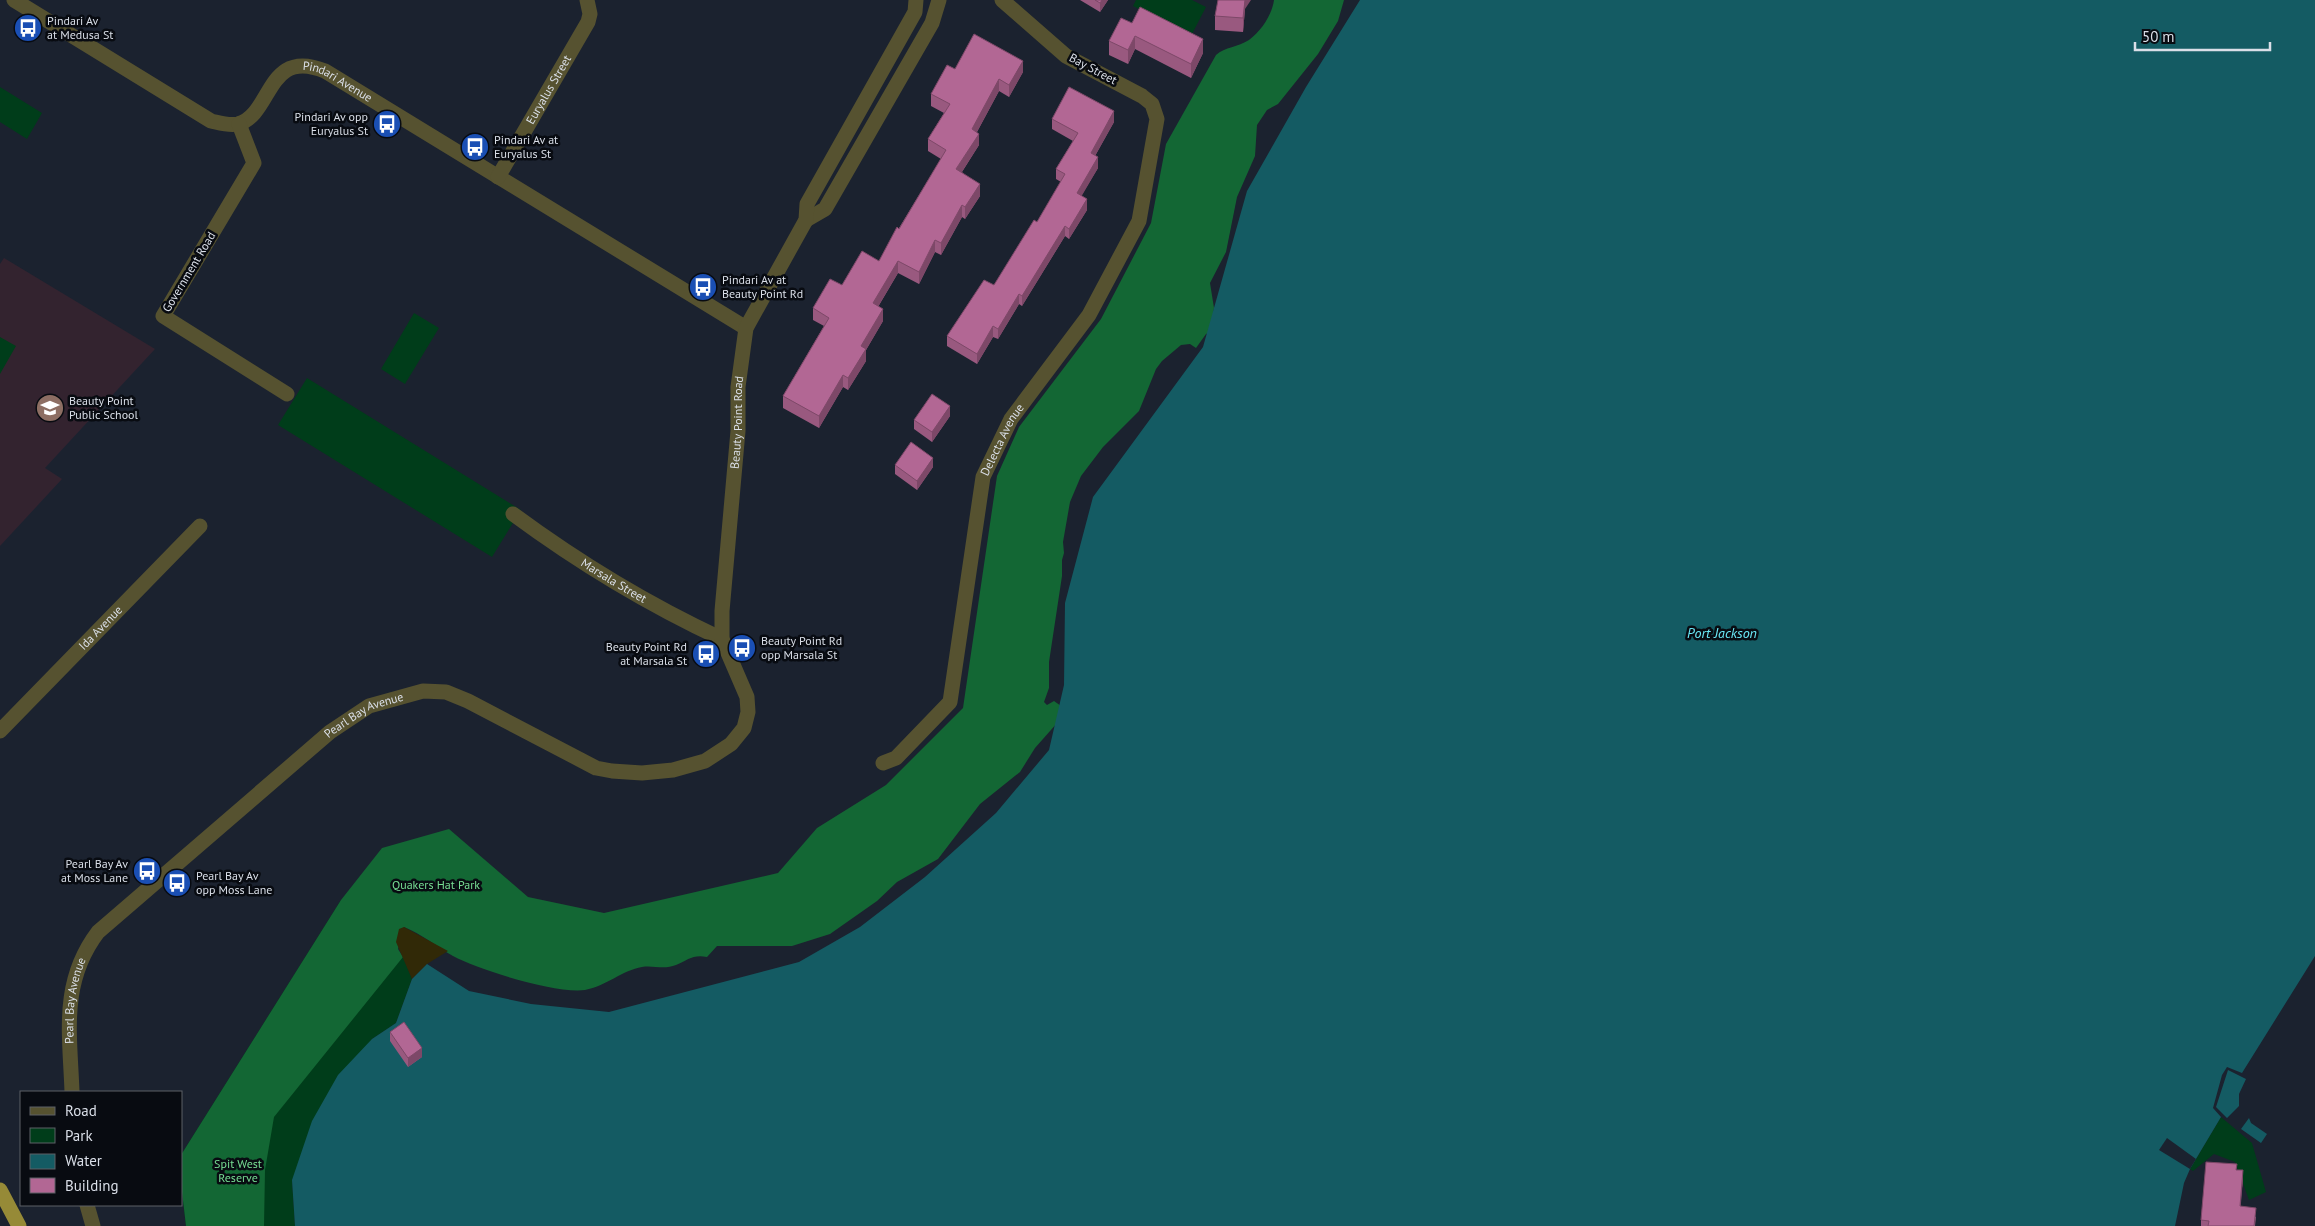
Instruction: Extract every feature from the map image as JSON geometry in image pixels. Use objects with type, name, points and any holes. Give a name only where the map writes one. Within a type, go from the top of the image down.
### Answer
[{"type":"highway","points":[[0,1190],[19,1226]]},
{"type":"street","points":[[14,0],[211,121],[227,125],[239,124]]},
{"type":"street","name":"Euryalus Street","points":[[498,177],[588,22],[590,14],[587,0]]},
{"type":"street","name":"Beauty Point Road","points":[[722,639],[722,611],[738,430],[738,387],[746,328],[806,220],[807,204],[914,12],[916,0]]},
{"type":"street","name":"Beauty Point Road","points":[[806,220],[825,209],[932,23],[939,0]]},
{"type":"street","name":"Bay Street","points":[[1002,0],[1066,56],[1142,96],[1152,104],[1157,119]]},
{"type":"street","name":"Pindari Avenue","points":[[239,124],[252,115],[274,80],[288,70],[302,66],[315,67],[746,328]]},
{"type":"street","name":"Delecta Avenue","points":[[883,764],[896,758],[950,702],[983,477],[1011,418],[1089,315],[1139,221],[1157,119]]},
{"type":"street","name":"Government Road","points":[[239,124],[254,163],[163,316],[287,394]]},
{"type":"street","name":"Marsala Street","points":[[513,514],[544,537],[658,607],[722,639]]},
{"type":"street","name":"Ida Avenue","points":[[0,731],[200,526]]},
{"type":"street","name":"Pearl Bay Avenue","points":[[72,1091],[70,995],[76,971],[85,950],[98,932],[349,718],[369,706],[397,697],[423,691],[446,692],[468,701],[596,768],[642,773],[673,770],[705,761],[731,744],[744,728],[748,712],[747,697],[722,639]]},
{"type":"street","points":[[87,1206],[93,1226]]},
{"type":"shaded area","name":"Beauty Point Public School","points":[[4,258],[155,349],[45,468],[62,479],[0,546],[0,264]]},
{"type":"green space","points":[[1136,0],[1192,0],[1206,7],[1191,36],[1133,6]]},
{"type":"green space","name":"Quakers Hat Park","points":[[1274,0],[1344,0],[1338,21],[1318,54],[1278,104],[1267,110],[1257,125],[1255,156],[1237,197],[1226,252],[1210,283],[1214,308],[1210,332],[1206,334],[1196,348],[1190,344],[1181,345],[1162,361],[1156,369],[1139,411],[1103,447],[1081,476],[1070,502],[1063,542],[1062,576],[1049,662],[1049,688],[1044,702],[1047,705],[1054,701],[1061,706],[1058,722],[1035,748],[1020,772],[980,804],[938,859],[897,882],[877,901],[830,934],[792,946],[717,946],[707,957],[694,957],[672,966],[635,969],[593,988],[572,990],[537,985],[465,962],[404,927],[398,949],[403,957],[274,1117],[265,1170],[264,1226],[186,1226],[182,1192],[182,1153],[341,900],[382,848],[449,829],[528,897],[604,913],[778,873],[817,828],[886,785],[963,708],[997,476],[1019,427],[1101,319],[1151,223],[1166,144],[1216,55],[1223,50],[1249,40],[1262,27],[1273,6]]},
{"type":"green space","points":[[0,87],[42,113],[27,139],[0,122]]},
{"type":"green space","points":[[414,313],[439,328],[405,384],[381,369]]},
{"type":"green space","points":[[0,337],[16,346],[0,374]]},
{"type":"green space","points":[[307,378],[521,510],[492,557],[278,425]]},
{"type":"green space","name":"Spit West Reserve","points":[[341,900],[403,957],[412,979],[396,1023],[372,1039],[292,1180],[295,1226],[186,1226],[182,1192],[182,1153]]},
{"type":"green space","points":[[2221,1117],[2252,1143],[2266,1192],[2249,1200],[2235,1162],[2214,1154],[2193,1171],[2190,1169]]},
{"type":"sand","points":[[404,927],[448,951],[427,964],[412,979],[396,942],[399,929]]},
{"type":"water","name":"Port Jackson","points":[[1360,0],[2315,0],[2315,956],[2242,1073],[2227,1067],[2222,1075],[2213,1108],[2221,1117],[2190,1169],[2184,1183],[2175,1226],[295,1226],[292,1180],[312,1121],[338,1075],[372,1039],[396,1023],[412,979],[427,964],[469,991],[531,1004],[609,1012],[799,962],[860,927],[925,877],[996,813],[1049,750],[1064,685],[1065,603],[1093,497],[1203,347],[1247,191],[1306,87]]},
{"type":"water","points":[[2228,1070],[2246,1079],[2239,1094],[2239,1106],[2227,1118],[2216,1107]]},
{"type":"water","points":[[2249,1118],[2251,1123],[2267,1134],[2261,1143],[2241,1129]]},
{"type":"pier","points":[[2167,1138],[2196,1159],[2190,1169],[2159,1150]]},
{"type":"building","points":[[1218,0],[1245,0],[1243,18],[1215,16]]},
{"type":"building","points":[[1140,7],[1203,39],[1191,64],[1135,36],[1128,50],[1109,41],[1121,18],[1132,23]]},
{"type":"building","points":[[974,34],[1023,61],[1009,85],[999,79],[972,129],[979,134],[956,169],[980,184],[965,207],[962,205],[941,243],[935,240],[919,272],[898,261],[873,303],[883,309],[861,346],[866,349],[848,378],[843,375],[819,416],[783,396],[829,318],[813,308],[830,279],[842,285],[862,251],[879,261],[897,227],[899,229],[946,150],[928,139],[950,104],[931,94],[947,65],[955,69]]},
{"type":"building","points":[[1069,87],[1114,111],[1091,153],[1098,157],[1077,193],[1087,199],[1069,229],[1065,226],[1022,296],[1019,294],[998,329],[993,326],[977,354],[947,336],[984,280],[994,285],[1034,220],[1037,222],[1065,174],[1056,169],[1078,133],[1052,119]]},
{"type":"building","points":[[932,394],[950,406],[932,432],[914,420]]},
{"type":"building","points":[[911,442],[933,458],[917,481],[895,465]]},
{"type":"building","points":[[404,1022],[422,1048],[408,1058],[390,1032]]},
{"type":"building","points":[[2206,1162],[2237,1164],[2236,1170],[2243,1170],[2240,1206],[2256,1208],[2254,1226],[2208,1226],[2209,1221],[2201,1220]]},
{"type":"place","name":"Pindari Av at Medusa St","points":[[28,28]]},
{"type":"place","name":"Pindari Av opp Euryalus St","points":[[387,124]]},
{"type":"place","name":"Pindari Av at Euryalus St","points":[[475,147]]},
{"type":"place","name":"Pindari Av at Beauty Point Rd","points":[[703,287]]},
{"type":"place","name":"Beauty Point Public School","points":[[50,408]]},
{"type":"place","name":"Beauty Point Rd opp Marsala St","points":[[742,648]]},
{"type":"place","name":"Beauty Point Rd at Marsala St","points":[[706,654]]},
{"type":"place","name":"Pearl Bay Av at Moss Lane","points":[[147,871]]},
{"type":"place","name":"Pearl Bay Av opp Moss Lane","points":[[177,883]]}]
